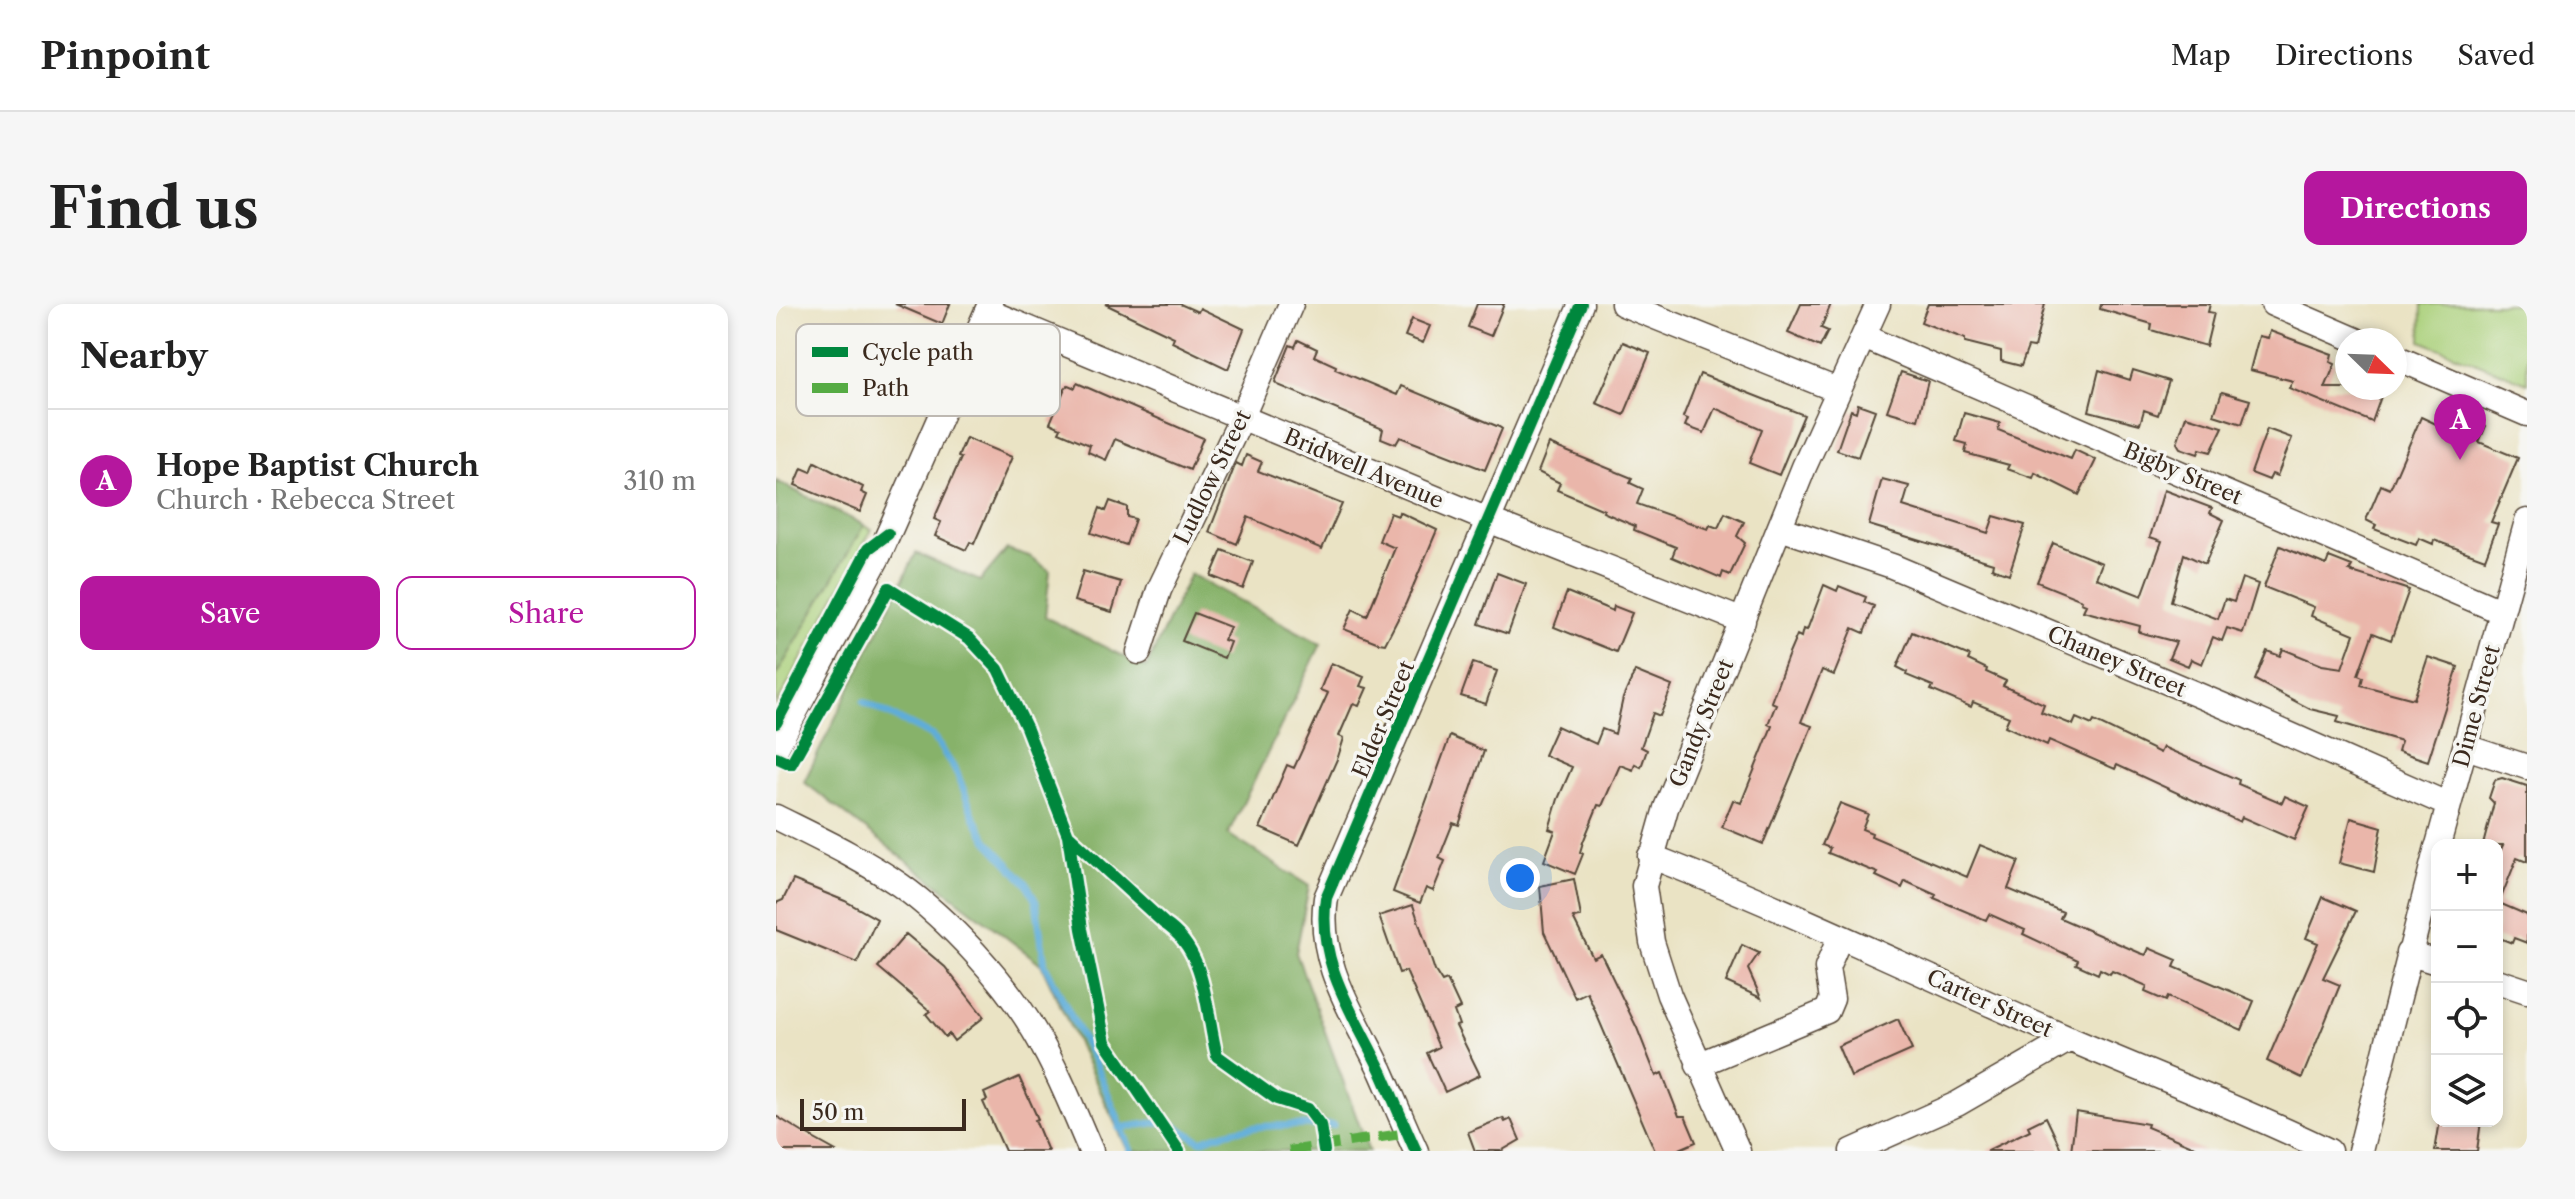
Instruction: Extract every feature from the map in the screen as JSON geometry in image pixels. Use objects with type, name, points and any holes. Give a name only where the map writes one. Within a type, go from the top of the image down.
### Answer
[{"type":"street","name":"Ludlow Street","points":[[1139,652],[1159,590],[1242,417],[1291,304]]},
{"type":"street","name":"Elder Street","points":[[1416,1151],[1337,984],[1327,951],[1323,916],[1326,898],[1581,304]]},
{"type":"street","points":[[1623,304],[1837,390]]},
{"type":"street","name":"Gandy Street","points":[[1738,1151],[1698,1065],[1652,942],[1644,886],[1666,808],[1837,390],[1878,304]]},
{"type":"street","points":[[2285,306],[2335,330]]},
{"type":"street","name":"Bridwell Avenue","points":[[988,308],[1025,324]]},
{"type":"street","name":"Bigby Street","points":[[1864,337],[2500,611]]},
{"type":"street","name":"Bridwell Avenue","points":[[1060,339],[1488,520],[1743,621]]},
{"type":"street","points":[[2407,362],[2527,414]]},
{"type":"street","points":[[776,748],[873,567],[940,416]]},
{"type":"street","name":"Dime Street","points":[[2439,839],[2527,521]]},
{"type":"street","name":"Chaney Street","points":[[1780,528],[1892,566],[2449,805]]},
{"type":"street","points":[[2466,747],[2527,767]]},
{"type":"street","points":[[776,817],[859,859],[902,887],[945,924],[994,977],[1035,1032],[1091,1151]]},
{"type":"street","name":"Carter Street","points":[[1650,856],[2070,1039],[2246,1110],[2329,1151]]},
{"type":"street","name":"Dime Street","points":[[2360,1151],[2431,868]]},
{"type":"street","points":[[1698,1065],[1827,1011],[1832,999],[1827,968],[1840,937]]},
{"type":"street","points":[[2408,953],[2431,960]]},
{"type":"street","points":[[2503,983],[2527,991]]},
{"type":"street","points":[[1852,1151],[1957,1104],[2070,1039]]},
{"type":"green space","points":[[2422,304],[2527,304],[2527,383],[2421,341]]},
{"type":"green space","points":[[776,481],[864,525],[776,676]]},
{"type":"green space","points":[[776,494],[872,529],[776,706]]},
{"type":"green space","points":[[1007,549],[1029,556],[1050,571],[1045,617],[1146,668],[1190,574],[1321,644],[1228,834],[1309,886],[1296,953],[1369,1151],[1128,1151],[1041,964],[804,782],[916,553],[980,581]]},
{"type":"building","points":[[895,304],[950,304],[942,324]]},
{"type":"building","points":[[1105,304],[1180,304],[1198,312],[1200,308],[1244,329],[1228,369],[1172,342],[1174,337]]},
{"type":"building","points":[[1477,304],[1504,304],[1491,336],[1468,327]]},
{"type":"building","points":[[1801,304],[1831,304],[1821,328],[1828,331],[1820,347],[1788,333]]},
{"type":"building","points":[[1928,304],[2045,304],[2034,348],[2028,347],[2021,366],[2001,361],[2001,351],[1965,342],[1965,339],[1921,322]]},
{"type":"building","points":[[2101,304],[2210,304],[2208,312],[2214,313],[2206,346],[2151,330],[2152,324],[2100,309]]},
{"type":"building","points":[[1412,319],[1430,326],[1423,343],[1405,336]]},
{"type":"building","points":[[2270,331],[2332,354],[2330,362],[2335,364],[2325,388],[2335,388],[2335,400],[2380,400],[2372,422],[2289,388],[2293,381],[2250,370],[2259,336],[2268,338]]},
{"type":"building","points":[[1298,340],[1317,349],[1314,356],[1336,366],[1335,369],[1397,395],[1401,386],[1502,429],[1485,470],[1400,437],[1396,444],[1381,438],[1383,429],[1278,385],[1275,382],[1290,345],[1295,347]]},
{"type":"building","points":[[1623,342],[1650,353],[1624,415],[1596,403]]},
{"type":"building","points":[[2099,370],[2130,380],[2133,370],[2169,381],[2158,415],[2144,410],[2140,424],[2089,411]]},
{"type":"building","points":[[1901,372],[1928,381],[1918,420],[1887,411]]},
{"type":"building","points":[[1700,374],[1804,415],[1779,475],[1749,463],[1762,429],[1715,408],[1704,433],[1685,426],[1688,419],[1683,417]]},
{"type":"building","points":[[1077,383],[1203,438],[1190,470],[1115,439],[1106,460],[1088,452],[1090,445],[1059,432],[1061,428],[1050,423],[1053,416],[1060,416],[1060,400],[1065,388],[1068,385],[1075,388]]},
{"type":"building","points":[[2222,392],[2250,400],[2242,424],[2214,415]]},
{"type":"building","points":[[1858,404],[1875,410],[1858,457],[1837,450],[1851,410],[1856,412]]},
{"type":"building","points":[[1964,413],[2000,423],[1998,430],[2071,459],[2075,450],[2096,460],[2079,495],[2035,473],[2033,478],[2007,469],[2009,465],[1965,453],[1967,444],[1956,441]]},
{"type":"building","points":[[2186,416],[2223,427],[2211,452],[2200,449],[2198,454],[2180,448],[2177,443]]},
{"type":"building","points":[[2421,417],[2462,436],[2470,419],[2486,426],[2479,442],[2518,458],[2491,522],[2498,524],[2485,559],[2434,540],[2433,544],[2419,538],[2416,545],[2374,529],[2376,525],[2366,520],[2381,485],[2390,489]]},
{"type":"building","points":[[2267,429],[2292,438],[2277,476],[2272,474],[2269,480],[2251,473]]},
{"type":"building","points":[[966,438],[1012,457],[974,544],[970,542],[966,550],[935,536],[941,522],[934,519],[961,458],[958,457]]},
{"type":"building","points":[[1549,444],[1632,478],[1630,483],[1643,489],[1637,504],[1708,529],[1710,525],[1718,528],[1725,513],[1744,522],[1737,536],[1745,543],[1730,575],[1723,572],[1721,578],[1672,557],[1676,547],[1634,530],[1635,526],[1557,490],[1560,483],[1538,472]]},
{"type":"building","points":[[1246,455],[1262,462],[1258,471],[1342,504],[1322,549],[1248,517],[1237,544],[1209,532],[1236,463],[1242,466]]},
{"type":"building","points":[[815,462],[863,487],[861,492],[867,495],[860,512],[795,485],[802,468],[811,472]]},
{"type":"building","points":[[1882,479],[1909,486],[1903,506],[1988,533],[1994,516],[2025,525],[2009,574],[1992,568],[1993,563],[1869,525]]},
{"type":"building","points":[[2164,490],[2212,508],[2210,513],[2224,520],[2205,564],[2184,554],[2171,601],[2218,619],[2225,599],[2234,602],[2242,578],[2258,584],[2243,633],[2227,628],[2222,641],[2213,637],[2202,664],[2191,659],[2188,666],[2169,658],[2176,642],[2139,632],[2140,626],[2083,611],[2086,605],[2081,603],[2082,600],[2037,582],[2053,543],[2102,563],[2096,578],[2142,596],[2162,541],[2150,537]]},
{"type":"building","points":[[1110,501],[1127,507],[1127,517],[1135,519],[1126,545],[1091,533],[1100,508],[1106,511]]},
{"type":"building","points":[[1399,512],[1437,530],[1385,644],[1344,629],[1353,609],[1367,616],[1395,548],[1379,541],[1390,513],[1398,516]]},
{"type":"building","points":[[2280,546],[2326,565],[2329,557],[2352,566],[2349,571],[2409,590],[2391,640],[2373,633],[2358,675],[2363,677],[2361,685],[2414,699],[2428,657],[2458,667],[2428,761],[2398,751],[2401,741],[2337,722],[2339,716],[2310,709],[2255,680],[2267,651],[2280,656],[2283,649],[2322,665],[2342,668],[2354,634],[2311,616],[2314,607],[2264,587]]},
{"type":"building","points":[[1222,550],[1253,562],[1243,589],[1211,576]]},
{"type":"building","points":[[1083,571],[1121,582],[1112,612],[1074,601]]},
{"type":"building","points":[[1497,573],[1526,584],[1508,634],[1479,624]]},
{"type":"building","points":[[1824,585],[1837,591],[1839,586],[1866,597],[1864,602],[1874,606],[1864,633],[1853,628],[1834,675],[1822,670],[1801,722],[1812,726],[1763,844],[1722,827],[1733,800],[1741,803],[1772,726],[1768,724],[1776,704],[1771,702],[1788,656],[1797,635],[1801,637],[1803,629],[1807,630]]},
{"type":"building","points":[[1567,592],[1613,611],[1614,606],[1632,613],[1616,652],[1554,627]]},
{"type":"building","points":[[1194,613],[1230,627],[1224,640],[1230,642],[1224,658],[1182,641]]},
{"type":"building","points":[[1912,632],[1970,656],[1968,660],[2006,681],[2003,686],[2044,704],[2041,712],[2073,725],[2076,718],[2092,725],[2094,721],[2160,753],[2163,747],[2239,780],[2238,784],[2282,803],[2285,796],[2309,807],[2294,840],[2242,817],[2240,822],[2117,765],[2115,769],[2049,740],[2047,745],[2005,726],[2009,717],[1973,702],[1971,707],[1931,690],[1933,686],[1906,675],[1907,672],[1897,667]]},
{"type":"building","points":[[1331,663],[1364,677],[1360,686],[1367,688],[1359,706],[1353,704],[1339,736],[1344,738],[1338,757],[1299,845],[1260,828],[1287,765],[1294,768],[1328,693],[1320,690]]},
{"type":"building","points":[[1473,663],[1497,671],[1486,704],[1461,696]]},
{"type":"building","points":[[1635,671],[1672,686],[1660,716],[1653,713],[1641,747],[1647,750],[1641,767],[1635,764],[1633,770],[1620,765],[1602,806],[1598,805],[1583,842],[1580,852],[1583,854],[1575,874],[1544,861],[1555,831],[1549,829],[1572,767],[1544,755],[1557,726],[1596,744],[1602,729],[1615,734],[1623,698]]},
{"type":"building","points":[[1450,736],[1484,751],[1459,825],[1453,823],[1439,858],[1445,861],[1433,891],[1426,888],[1420,903],[1393,892]]},
{"type":"building","points":[[2502,778],[2527,786],[2527,862],[2517,858],[2503,893],[2503,839],[2485,839],[2494,803],[2489,798],[2495,780]]},
{"type":"building","points":[[1840,803],[1868,814],[1862,829],[1872,833],[1871,836],[1967,877],[1980,845],[2019,861],[2008,889],[2063,912],[2060,918],[2140,953],[2146,955],[2149,948],[2177,960],[2174,967],[2254,1001],[2242,1030],[2168,997],[2166,1001],[2145,992],[2147,986],[2112,971],[2110,974],[2100,969],[2098,974],[2076,964],[2078,960],[1989,914],[1986,920],[1934,898],[1936,895],[1905,881],[1902,888],[1876,876],[1878,873],[1828,853],[1830,848],[1822,845]]},
{"type":"building","points":[[2351,818],[2382,827],[2374,872],[2339,863]]},
{"type":"building","points":[[1574,879],[1581,917],[1573,918],[1593,958],[1601,954],[1637,1028],[1656,1076],[1662,1073],[1679,1116],[1685,1116],[1696,1142],[1675,1151],[1655,1151],[1587,992],[1575,998],[1544,932],[1540,886]]},
{"type":"building","points":[[793,880],[845,901],[877,919],[857,963],[776,930],[776,903],[783,900]]},
{"type":"building","points":[[2323,897],[2356,911],[2323,978],[2340,985],[2302,1078],[2267,1061],[2318,943],[2306,938]]},
{"type":"building","points":[[1413,905],[1435,971],[1442,982],[1447,980],[1460,1008],[1454,1011],[1459,1025],[1456,1026],[1480,1075],[1445,1092],[1427,1053],[1439,1047],[1406,971],[1399,973],[1379,916]]},
{"type":"building","points":[[2503,905],[2527,915],[2527,943],[2514,938],[2512,943],[2503,939]]},
{"type":"building","points":[[906,934],[945,967],[984,1017],[954,1041],[949,1034],[945,1037],[926,1014],[930,1011],[878,967]]},
{"type":"building","points":[[1742,945],[1759,953],[1748,969],[1761,998],[1726,982]]},
{"type":"building","points":[[1898,1019],[1912,1050],[1851,1077],[1838,1046]]},
{"type":"building","points":[[1019,1077],[1048,1151],[1005,1151],[983,1102],[987,1100],[984,1093]]},
{"type":"building","points":[[2076,1112],[2148,1124],[2147,1127],[2204,1151],[2071,1151]]},
{"type":"building","points":[[776,1116],[802,1132],[836,1151],[776,1151]]},
{"type":"building","points":[[2046,1117],[2062,1151],[1986,1151],[2030,1130],[2028,1126]]},
{"type":"building","points":[[1503,1118],[1505,1122],[1511,1119],[1520,1140],[1501,1151],[1475,1151],[1468,1132]]},
{"type":"building","points":[[2439,1127],[2480,1127],[2477,1151],[2435,1151]]},
{"type":"waterway","points":[[864,702],[933,736],[957,773],[974,817],[989,843],[1027,884],[1036,902],[1045,965],[1097,1067],[1131,1151]]},
{"type":"waterway","points":[[1119,1128],[1167,1121],[1201,1141],[1250,1128],[1333,1125]]},
{"type":"marked path","points":[[1289,1151],[1408,1133]]},
{"type":"cycle path","points":[[1416,1151],[1332,967],[1324,922],[1326,898],[1581,304]]},
{"type":"cycle path","points":[[776,723],[868,549],[888,534]]},
{"type":"cycle path","points":[[776,757],[791,764],[889,588],[969,638],[998,669],[1026,727],[1068,835],[1082,929],[1105,1042],[1179,1151]]},
{"type":"cycle path","points":[[1068,835],[1178,935],[1189,949],[1202,983],[1217,1056],[1277,1099],[1308,1109],[1320,1125],[1324,1151]]},
{"type":"place","name":"Hope Baptist Church","points":[[2460,460]]}]
